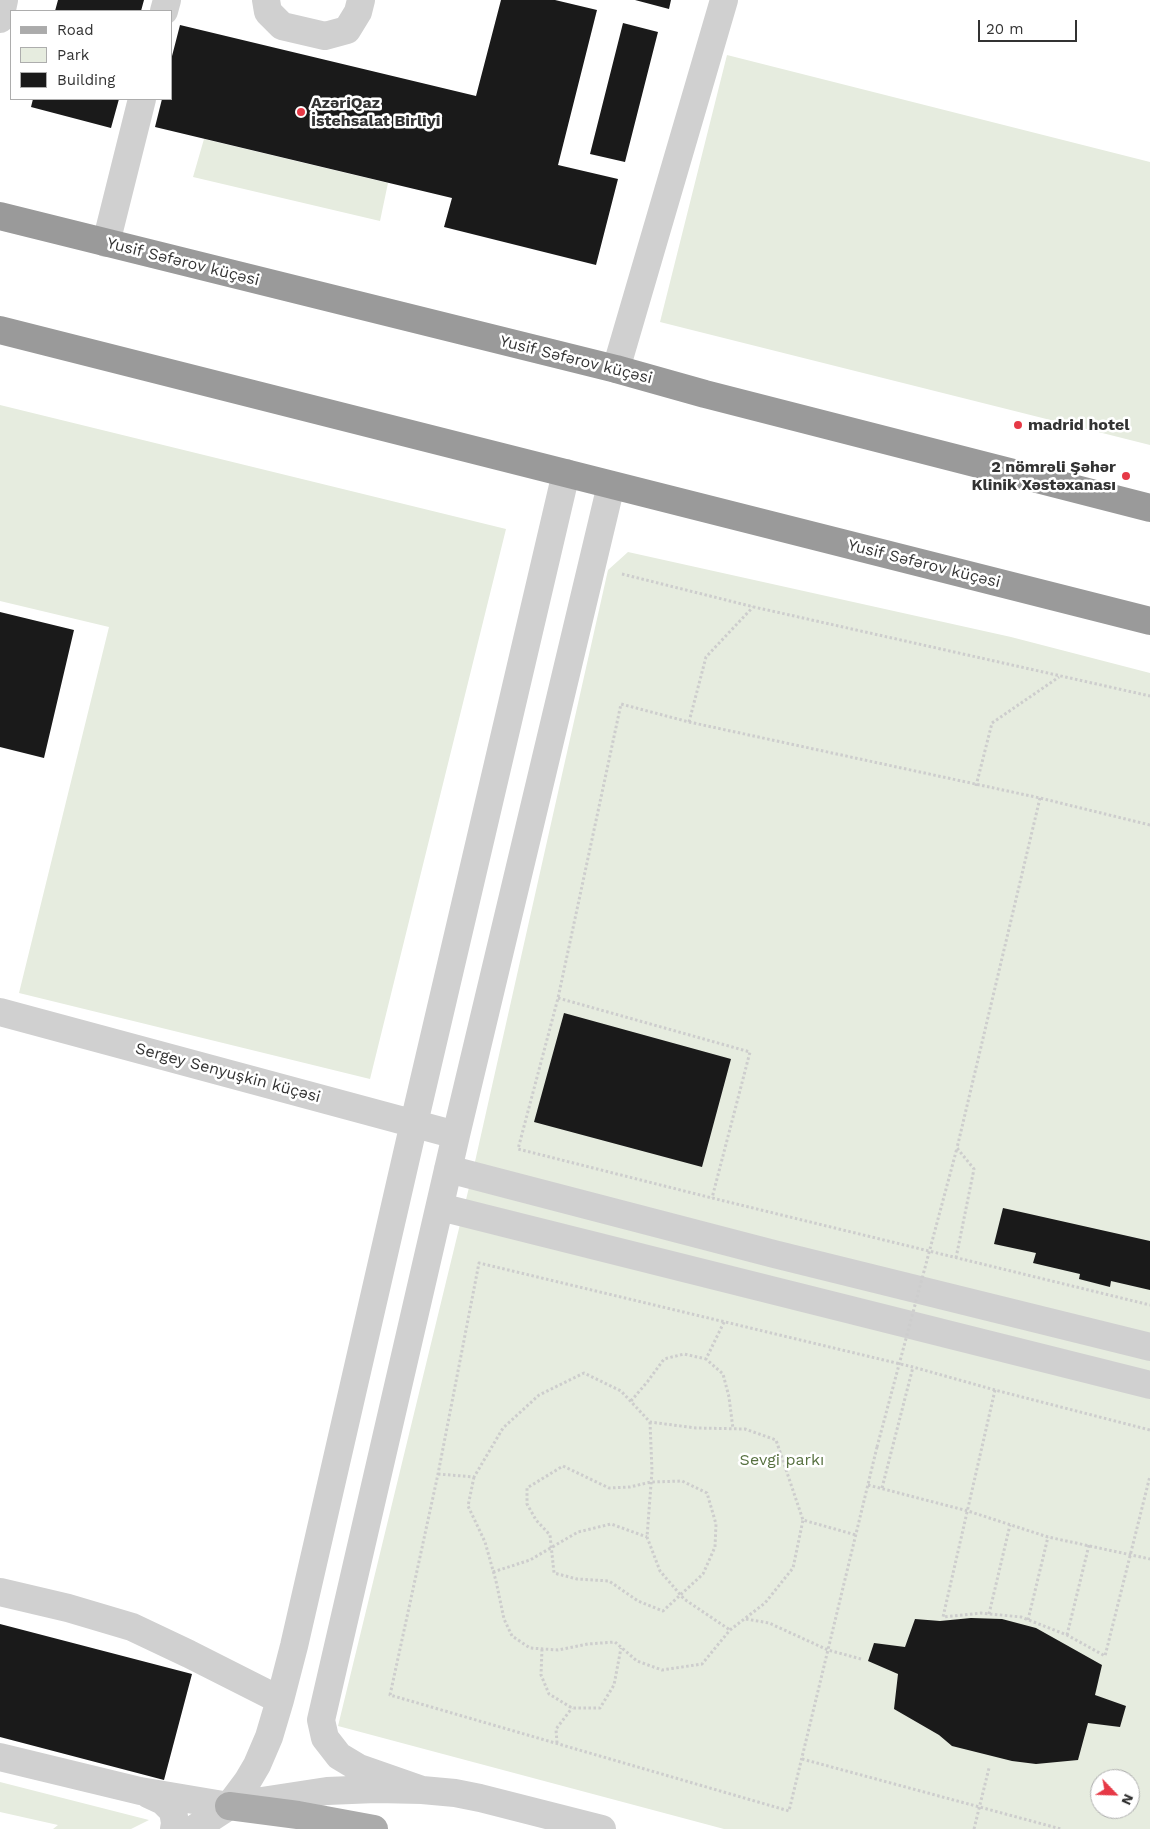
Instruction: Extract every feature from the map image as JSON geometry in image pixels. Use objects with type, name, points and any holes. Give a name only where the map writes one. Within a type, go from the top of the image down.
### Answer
[{"type":"highway","name":"Yusif Səfərov küçəsi","points":[[0,216],[616,369],[705,394],[1150,508]]},
{"type":"highway","name":"Yusif Səfərov küçəsi","points":[[0,330],[1150,621]]},
{"type":"main road","points":[[229,1806],[298,1815],[374,1829]]},
{"type":"street","points":[[0,20],[4,0]]},
{"type":"street","points":[[266,0],[268,12],[282,26],[325,36],[347,30],[358,12],[361,0]]},
{"type":"street","points":[[616,369],[724,0]]},
{"type":"street","points":[[106,243],[142,100]]},
{"type":"street","points":[[194,1829],[229,1806],[257,1765],[269,1737],[280,1700],[566,473]]},
{"type":"street","points":[[422,1790],[360,1768],[339,1756],[325,1738],[321,1720],[448,1169],[611,485]]},
{"type":"street","name":"Sergey Senyuşkin küçəsi","points":[[0,1012],[414,1122],[456,1135]]},
{"type":"street","points":[[448,1169],[765,1252],[1150,1347]]},
{"type":"street","points":[[440,1207],[1150,1385]]},
{"type":"street","points":[[0,1592],[68,1608],[132,1627],[280,1700]]},
{"type":"street","points":[[0,1757],[140,1791],[229,1806],[326,1791],[422,1790],[455,1793],[480,1798],[602,1829]]},
{"type":"street","points":[[140,1791],[163,1801],[173,1811],[174,1829]]},
{"type":"path","points":[[617,573],[754,607],[1150,696]]},
{"type":"path","points":[[689,722],[706,657],[754,607]]},
{"type":"path","points":[[976,786],[992,723],[1059,676]]},
{"type":"path","points":[[1150,825],[1040,798],[976,786],[689,722],[621,704],[558,998],[518,1149],[1150,1305]]},
{"type":"path","points":[[1040,798],[957,1148],[877,1447],[789,1811],[390,1695],[438,1474],[479,1263],[724,1322],[913,1367],[1150,1430]]},
{"type":"path","points":[[558,998],[750,1052],[712,1198]]},
{"type":"path","points":[[956,1258],[974,1169],[957,1148]]},
{"type":"path","points":[[706,1359],[724,1322]]},
{"type":"path","points":[[630,1401],[664,1359],[684,1354],[706,1359],[723,1374],[729,1398],[732,1429]]},
{"type":"path","points":[[882,1488],[913,1367]]},
{"type":"path","points":[[584,1373],[621,1391],[650,1422],[696,1428],[745,1429],[776,1440],[803,1520],[793,1568],[765,1603],[730,1630],[702,1664],[662,1670],[637,1661],[615,1642],[588,1644],[558,1650],[530,1648],[512,1636],[504,1619],[485,1542],[468,1506],[474,1478],[503,1428],[538,1395],[584,1373]]},
{"type":"path","points":[[995,1390],[944,1617],[981,1613],[1028,1620],[1067,1635],[1105,1656],[1150,1476]]},
{"type":"path","points":[[650,1422],[651,1482],[647,1536],[660,1571],[681,1595],[730,1630]]},
{"type":"path","points":[[563,1466],[609,1488],[630,1487],[651,1482],[682,1481],[707,1493],[716,1524],[715,1547],[703,1574],[662,1612],[638,1600],[609,1581],[577,1579],[554,1573],[552,1547],[550,1535],[536,1520],[527,1504],[527,1488],[563,1466]]},
{"type":"path","points":[[438,1474],[474,1478]]},
{"type":"path","points":[[868,1485],[968,1511],[1048,1537],[1150,1558]]},
{"type":"path","points":[[803,1520],[856,1535]]},
{"type":"path","points":[[493,1572],[530,1560],[578,1532],[611,1524],[647,1536]]},
{"type":"path","points":[[989,1614],[1010,1524]]},
{"type":"path","points":[[1028,1620],[1048,1537]]},
{"type":"path","points":[[1067,1635],[1089,1545]]},
{"type":"path","points":[[745,1619],[769,1623],[828,1650],[861,1660]]},
{"type":"path","points":[[542,1649],[541,1675],[549,1694],[572,1708],[600,1708],[614,1685],[622,1647]]},
{"type":"path","points":[[556,1743],[556,1729],[572,1708]]},
{"type":"path","points":[[802,1759],[1061,1829]]},
{"type":"path","points":[[974,1829],[989,1768]]},
{"type":"green space","points":[[727,55],[1150,162],[1150,445],[660,322]]},
{"type":"green space","points":[[204,139],[388,183],[380,221],[193,177]]},
{"type":"green space","points":[[0,405],[506,529],[370,1079],[19,993],[109,627],[0,601]]},
{"type":"green space","name":"Sevgi parkı","points":[[628,552],[1011,637],[1150,673],[1150,1829],[724,1829],[338,1726],[472,1175],[608,570]]},
{"type":"green space","points":[[0,1782],[149,1820],[131,1829],[53,1829],[58,1825],[0,1812]]},
{"type":"building","points":[[58,0],[144,0],[141,10],[55,10]]},
{"type":"building","points":[[501,0],[555,0],[597,10],[558,165],[618,179],[596,265],[444,227],[452,198],[155,127],[162,100],[172,100],[172,56],[180,25],[476,96]]},
{"type":"building","points":[[635,0],[671,0],[669,9]]},
{"type":"building","points":[[623,23],[658,32],[625,162],[590,154]]},
{"type":"building","points":[[33,100],[119,100],[111,128],[31,107]]},
{"type":"building","points":[[0,612],[74,630],[44,758],[0,747]]},
{"type":"building","points":[[564,1013],[731,1059],[702,1167],[534,1122]]},
{"type":"building","points":[[1003,1208],[1150,1241],[1150,1290],[1111,1281],[1110,1287],[1079,1279],[1080,1274],[1033,1263],[1036,1253],[994,1244]]},
{"type":"building","points":[[971,1618],[1002,1619],[1036,1628],[1102,1665],[1095,1695],[1126,1706],[1120,1727],[1088,1723],[1078,1760],[1036,1764],[1012,1761],[952,1746],[939,1735],[894,1709],[898,1674],[868,1661],[874,1643],[905,1647],[915,1619],[940,1621]]},
{"type":"building","points":[[0,1624],[192,1674],[164,1780],[0,1737]]},
{"type":"place","name":"AzəriQaz İstehsalat Birliyi","points":[[301,112]]},
{"type":"place","name":"madrid hotel","points":[[1018,425]]},
{"type":"place","name":"2 nömrəli Şəhər Klinik Xəstəxanası","points":[[1126,476]]}]
